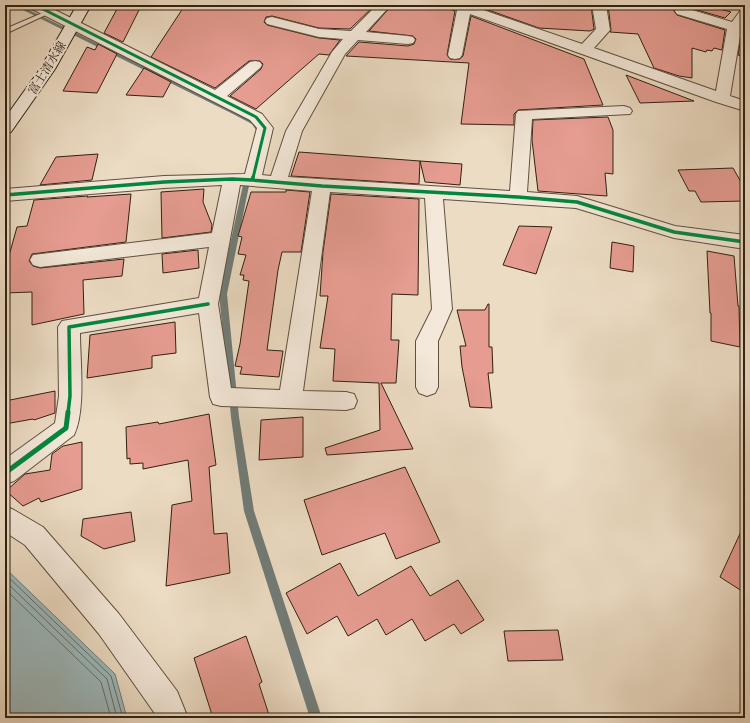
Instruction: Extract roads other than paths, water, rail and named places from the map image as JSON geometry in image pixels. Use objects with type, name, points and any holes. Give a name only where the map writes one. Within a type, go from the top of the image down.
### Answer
[{"type":"street","points":[[35,5],[256,117],[265,128],[242,179],[219,239],[208,304],[221,397],[346,401]]},
{"type":"street","name":"富士清水線","points":[[5,129],[52,63],[84,5]]},
{"type":"street","points":[[278,182],[294,131],[339,52],[384,5]]},
{"type":"street","points":[[488,17],[502,5]]},
{"type":"street","points":[[584,50],[603,30],[599,5]]},
{"type":"street","points":[[682,5],[682,11],[736,27]]},
{"type":"street","points":[[456,55],[460,6],[745,106]]},
{"type":"street","points":[[722,99],[730,51],[736,27],[745,14]]},
{"type":"street","points":[[272,21],[319,33],[408,40]]},
{"type":"street","points":[[216,96],[255,65]]},
{"type":"street","points":[[518,197],[524,114],[624,111]]},
{"type":"street","points":[[5,196],[164,182],[242,179],[322,186],[518,197],[577,202],[674,232],[745,242]]},
{"type":"street","points":[[290,400],[322,186]]},
{"type":"street","points":[[427,387],[427,342],[442,309],[434,192]]},
{"type":"street","points":[[40,260],[219,239]]},
{"type":"street","points":[[5,473],[66,428],[70,396],[69,327],[208,304]]},
{"type":"street","points":[[5,518],[34,536],[99,613],[166,702],[173,718]]},
{"type":"lane","points":[[5,32],[49,12]]},
{"type":"water","points":[[5,568],[115,674],[127,718],[5,718]]},
{"type":"waterway","points":[[15,5],[237,114],[254,123],[258,129]]},
{"type":"waterway","points":[[248,176],[223,294],[235,417],[249,511],[316,718]]}]
